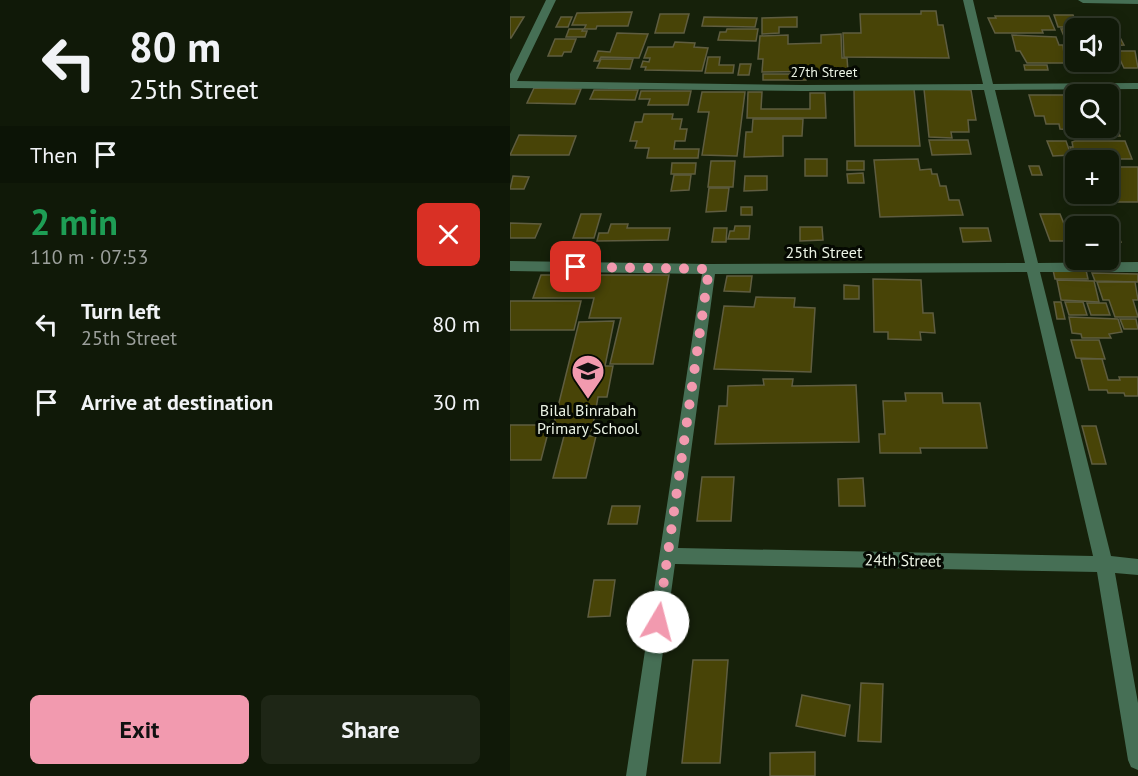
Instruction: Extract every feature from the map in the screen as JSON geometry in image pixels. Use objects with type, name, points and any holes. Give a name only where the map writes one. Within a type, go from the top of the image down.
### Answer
[{"type":"street","points":[[510,84],[551,0]]},
{"type":"street","points":[[968,0],[1104,564],[1138,760]]},
{"type":"street","points":[[1083,0],[1138,1]]},
{"type":"street","name":"27th Street","points":[[510,84],[803,88],[1138,86]]},
{"type":"street","name":"25th Street","points":[[510,266],[709,269],[1138,267]]},
{"type":"street","points":[[636,776],[709,269]]},
{"type":"street","name":"24th Street","points":[[668,556],[1104,564],[1138,567]]},
{"type":"building","points":[[921,11],[936,11],[938,25],[943,25],[949,58],[844,57],[843,33],[861,33],[860,14],[921,14]]},
{"type":"building","points":[[632,12],[628,26],[597,26],[596,29],[584,29],[586,25],[572,25],[577,13]]},
{"type":"building","points":[[660,14],[689,14],[684,33],[655,33]]},
{"type":"building","points":[[1054,15],[1073,15],[1074,18],[1065,18],[1065,27],[1058,27]]},
{"type":"building","points":[[995,16],[1049,16],[1055,30],[1042,30],[1043,33],[995,33],[988,18],[996,18]]},
{"type":"building","points":[[510,17],[524,17],[511,38],[510,38]]},
{"type":"building","points":[[561,17],[572,17],[568,27],[556,27]]},
{"type":"building","points":[[704,17],[757,18],[755,27],[702,26]]},
{"type":"building","points":[[797,17],[797,27],[779,27],[779,33],[762,34],[762,18]]},
{"type":"building","points":[[569,29],[587,31],[585,37],[566,37]]},
{"type":"building","points":[[727,29],[758,29],[756,41],[718,40],[720,32],[726,32]]},
{"type":"building","points":[[617,33],[648,34],[639,58],[601,57],[599,61],[594,61],[598,51],[610,52]]},
{"type":"building","points":[[841,34],[842,58],[847,58],[848,71],[762,72],[763,59],[758,59],[760,36],[788,35],[788,44],[821,43],[821,35]]},
{"type":"building","points":[[1012,35],[1056,37],[1059,45],[1063,45],[1065,63],[1027,63],[1020,51],[1016,51]]},
{"type":"building","points":[[1119,36],[1124,45],[1119,45]]},
{"type":"building","points":[[555,39],[576,39],[571,52],[564,52],[562,56],[548,56]]},
{"type":"building","points":[[675,42],[695,43],[694,47],[708,48],[702,71],[645,70],[646,67],[641,67],[643,61],[649,62],[650,58],[644,58],[648,47],[673,47]]},
{"type":"building","points":[[1119,51],[1135,51],[1138,68],[1124,68]]},
{"type":"building","points":[[708,57],[720,57],[719,65],[734,65],[733,73],[705,73]]},
{"type":"building","points":[[601,59],[633,59],[630,69],[597,68]]},
{"type":"building","points":[[740,64],[751,64],[749,75],[738,75]]},
{"type":"building","points":[[1024,65],[1047,65],[1048,70],[1025,70]]},
{"type":"building","points":[[763,74],[806,74],[806,80],[763,80]]},
{"type":"building","points":[[534,88],[581,89],[575,104],[527,103]]},
{"type":"building","points":[[854,88],[914,89],[920,146],[855,146]]},
{"type":"building","points":[[924,89],[971,90],[976,120],[968,120],[969,132],[951,132],[952,138],[929,137]]},
{"type":"building","points":[[594,90],[638,90],[635,100],[590,99]]},
{"type":"building","points":[[641,91],[691,91],[688,105],[648,105],[650,99],[639,99]]},
{"type":"building","points":[[702,92],[745,92],[737,156],[702,155],[709,112],[698,112]]},
{"type":"building","points":[[748,92],[762,92],[761,109],[810,109],[810,93],[825,93],[826,118],[747,118]]},
{"type":"building","points":[[1029,95],[1065,95],[1065,129],[1060,129],[1059,124],[1046,124],[1044,116],[1035,116]]},
{"type":"building","points":[[644,114],[673,114],[672,119],[682,119],[680,129],[687,129],[685,141],[675,141],[674,149],[699,149],[698,158],[647,158],[649,148],[635,148],[637,141],[630,141],[635,122],[642,122]]},
{"type":"building","points":[[753,119],[803,119],[802,136],[783,136],[783,156],[744,157],[746,132],[752,132]]},
{"type":"building","points":[[519,135],[576,136],[569,155],[510,155]]},
{"type":"building","points":[[929,140],[968,140],[971,154],[932,155]]},
{"type":"building","points":[[1047,141],[1066,141],[1069,150],[1065,150],[1065,155],[1053,156]]},
{"type":"building","points":[[1125,141],[1132,159],[1119,159],[1119,150],[1071,150],[1072,142]]},
{"type":"building","points":[[805,159],[827,159],[827,176],[805,176]]},
{"type":"building","points":[[918,159],[920,170],[931,169],[932,174],[937,174],[940,186],[946,186],[949,200],[959,200],[963,215],[880,217],[874,160]]},
{"type":"building","points":[[711,161],[735,161],[733,187],[708,187]]},
{"type":"building","points":[[847,161],[864,161],[864,170],[847,170]]},
{"type":"building","points":[[672,163],[696,163],[695,174],[671,174]]},
{"type":"building","points":[[1029,166],[1039,166],[1042,175],[1032,175]]},
{"type":"building","points":[[1119,167],[1138,167],[1138,202],[1119,202]]},
{"type":"building","points":[[863,173],[864,183],[848,183],[847,174]]},
{"type":"building","points":[[674,175],[691,175],[689,190],[671,191]]},
{"type":"building","points":[[513,176],[529,177],[524,189],[510,189]]},
{"type":"building","points":[[745,176],[767,176],[767,190],[744,191]]},
{"type":"building","points":[[709,188],[729,188],[726,211],[706,212]]},
{"type":"building","points":[[741,207],[752,207],[752,215],[741,215]]},
{"type":"building","points":[[581,214],[601,214],[594,238],[573,238]]},
{"type":"building","points":[[1040,214],[1060,214],[1065,226],[1065,241],[1050,241]]},
{"type":"building","points":[[510,223],[541,224],[535,238],[510,238]]},
{"type":"building","points":[[611,224],[628,224],[627,228],[670,228],[668,240],[597,241],[599,233],[608,233]]},
{"type":"building","points":[[735,226],[750,226],[749,239],[728,239],[730,231],[734,231]]},
{"type":"building","points":[[800,227],[822,227],[823,240],[800,241]]},
{"type":"building","points":[[714,228],[727,228],[726,242],[712,242]]},
{"type":"building","points":[[960,228],[988,228],[991,241],[963,242]]},
{"type":"building","points":[[1053,270],[1086,270],[1088,279],[1055,279]]},
{"type":"building","points":[[1092,273],[1138,274],[1138,282],[1095,281]]},
{"type":"building","points":[[541,275],[669,275],[653,364],[610,364],[621,318],[589,318],[594,298],[533,298]]},
{"type":"building","points":[[727,276],[752,276],[750,292],[724,291]]},
{"type":"building","points":[[873,279],[921,280],[923,313],[933,313],[935,333],[920,332],[921,340],[888,339],[888,332],[874,332]]},
{"type":"building","points":[[1057,280],[1094,281],[1099,302],[1061,300]]},
{"type":"building","points":[[1097,282],[1135,282],[1138,300],[1133,300],[1138,317],[1115,317],[1109,300],[1103,300]]},
{"type":"building","points":[[844,285],[859,286],[859,299],[844,299]]},
{"type":"building","points":[[756,297],[795,298],[794,307],[815,308],[811,372],[714,369],[724,306],[754,307]]},
{"type":"building","points":[[510,301],[581,301],[574,330],[510,330]]},
{"type":"building","points":[[1054,302],[1061,302],[1065,319],[1057,319]]},
{"type":"building","points":[[1065,302],[1083,302],[1087,315],[1069,315]]},
{"type":"building","points":[[1087,303],[1106,303],[1110,315],[1091,315]]},
{"type":"building","points":[[1069,317],[1118,319],[1122,332],[1109,334],[1111,338],[1082,338],[1081,334],[1072,333]]},
{"type":"building","points":[[1120,319],[1136,319],[1138,329],[1124,329]]},
{"type":"building","points":[[614,321],[605,366],[613,366],[607,397],[598,397],[592,431],[552,431],[579,322]]},
{"type":"building","points":[[1071,340],[1099,340],[1105,359],[1076,358]]},
{"type":"building","points":[[1081,359],[1102,359],[1108,380],[1120,380],[1119,377],[1138,377],[1138,396],[1108,393],[1107,390],[1089,390]]},
{"type":"building","points":[[763,379],[793,379],[792,386],[856,385],[859,442],[715,444],[719,406],[727,406],[728,386],[764,385]]},
{"type":"building","points":[[905,393],[942,393],[943,403],[980,403],[987,448],[920,448],[921,453],[880,453],[879,434],[885,434],[883,401],[906,401]]},
{"type":"building","points":[[510,425],[550,425],[541,460],[510,460]]},
{"type":"building","points":[[1082,426],[1096,426],[1106,464],[1092,464]]},
{"type":"building","points":[[564,436],[596,436],[586,478],[553,478]]},
{"type":"building","points":[[702,477],[734,477],[731,521],[697,521]]},
{"type":"building","points":[[863,478],[865,506],[839,506],[838,479]]},
{"type":"building","points":[[612,506],[640,506],[637,524],[608,524]]},
{"type":"building","points":[[594,580],[615,580],[610,616],[588,617]]},
{"type":"building","points":[[693,660],[728,660],[720,763],[682,763]]},
{"type":"building","points":[[861,683],[883,684],[881,742],[858,741]]},
{"type":"building","points":[[802,695],[850,705],[845,736],[796,726]]},
{"type":"building","points":[[815,752],[815,776],[770,776],[770,753]]},
{"type":"place","name":"Bilal Binrabah Primary School","points":[[588,400]]},
{"type":"route","points":[[576,267],[709,269],[658,622]]}]
